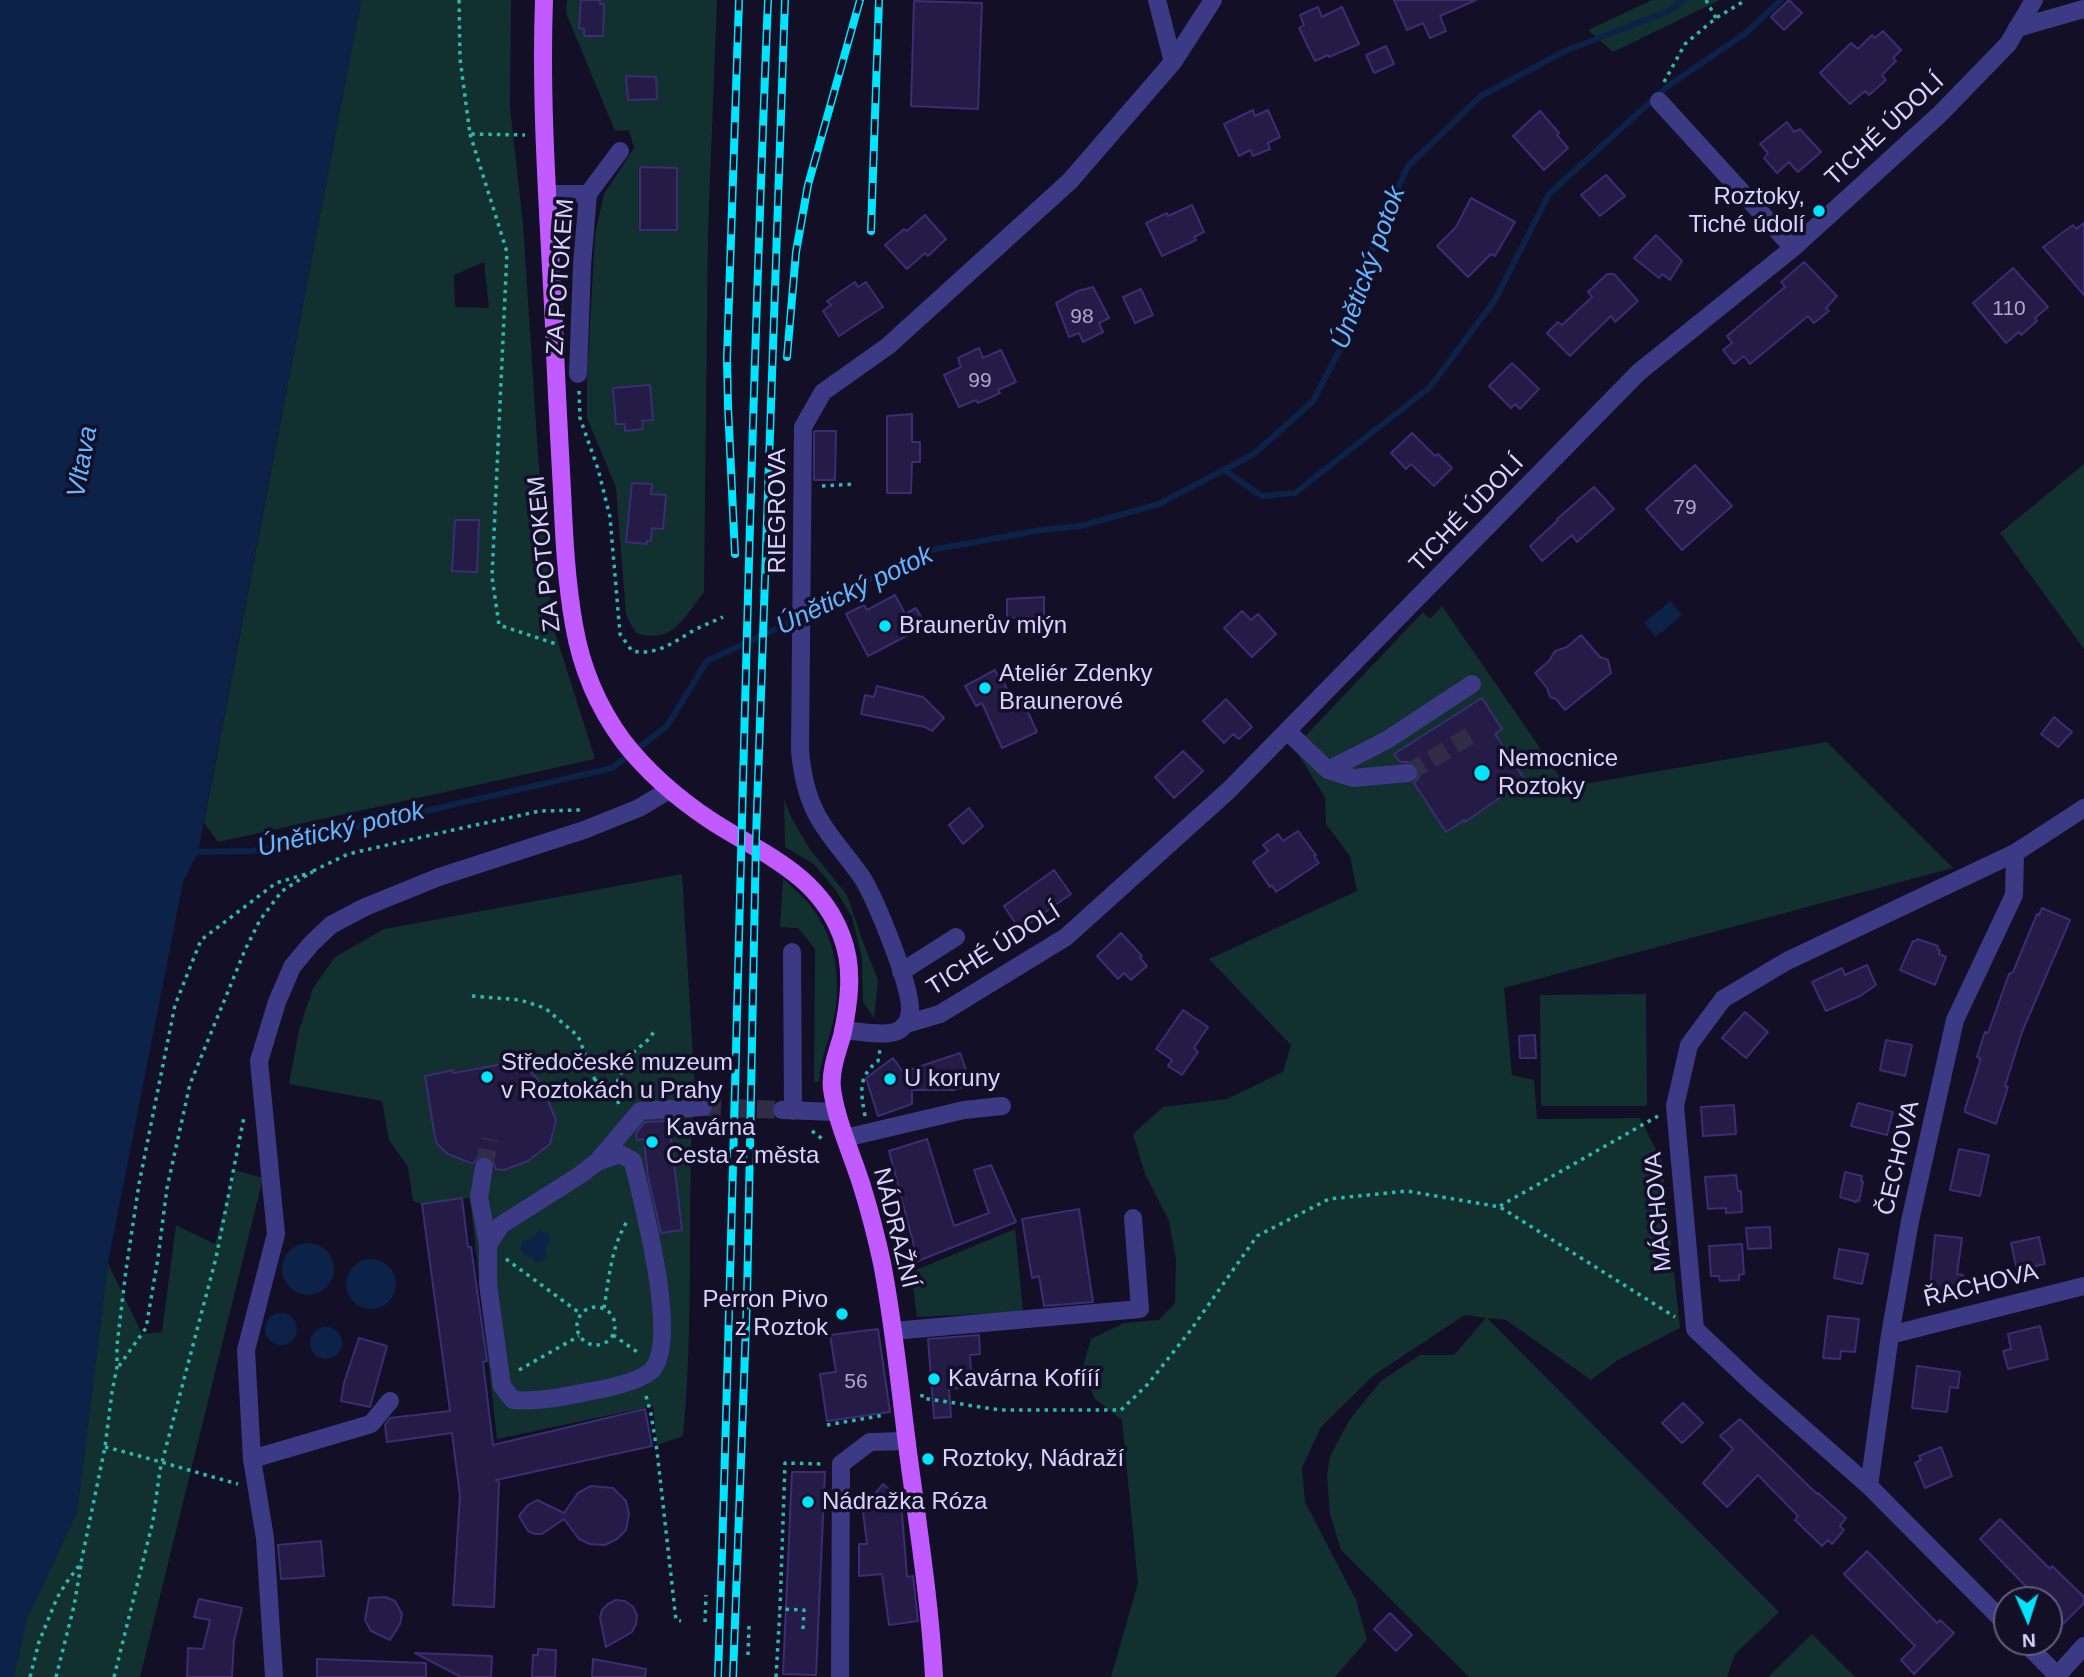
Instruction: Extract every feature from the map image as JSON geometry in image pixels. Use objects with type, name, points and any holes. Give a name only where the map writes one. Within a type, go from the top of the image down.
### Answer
[{"type":"main road","name":"ZA POTOKEM","points":[[544,0],[545,134],[566,568],[574,627],[581,653],[589,680],[620,737],[652,773],[669,790],[708,818],[805,880],[823,900],[843,938],[848,963],[847,1012],[843,1030]]},
{"type":"main road","name":"NÁDRAŽNÍ","points":[[843,1030],[831,1076],[837,1112],[865,1194],[893,1331],[931,1628],[934,1677]]},
{"type":"street","points":[[1157,0],[1173,62]]},
{"type":"street","name":"RIEGROVA","points":[[906,1024],[910,1006],[901,972],[870,892],[853,865],[829,846],[811,803],[801,762],[803,426],[823,392],[888,346],[1070,181],[1173,62],[1213,0]]},
{"type":"street","name":"TICHÉ ÚDOLÍ","points":[[906,1024],[940,1014],[1066,937],[1229,790],[1639,373],[1793,248],[1940,114],[2008,44],[2034,0]]},
{"type":"street","points":[[2017,28],[2084,9]]},
{"type":"street","points":[[1659,101],[1793,248]]},
{"type":"street","name":"ZA POTOKEM","points":[[578,374],[588,194],[620,150]]},
{"type":"street","points":[[548,194],[588,194]]},
{"type":"street","points":[[1328,770],[1387,740],[1472,684]]},
{"type":"street","points":[[1287,731],[1328,770],[1353,778],[1408,773]]},
{"type":"street","points":[[274,1677],[264,1538],[253,1459],[246,1350],[276,1234],[259,1061],[277,1002],[292,967],[310,944],[331,925],[365,907],[439,877],[584,830],[639,808],[669,790]]},
{"type":"street","name":"MÁCHOVA","points":[[1695,1329],[1675,1106],[1689,1045],[1723,999],[1787,961],[2015,853],[2084,808]]},
{"type":"street","name":"ČECHOVA","points":[[1869,1486],[1890,1335],[1910,1221],[1955,1020],[2014,895],[2015,853]]},
{"type":"street","points":[[901,972],[956,937]]},
{"type":"street","points":[[792,953],[787,1110],[837,1112]]},
{"type":"street","points":[[843,1030],[892,1032],[900,1030],[906,1024]]},
{"type":"street","points":[[845,1138],[964,1110],[1002,1106]]},
{"type":"street","points":[[488,1245],[501,1225],[597,1162],[640,1111],[703,1107]]},
{"type":"street","points":[[484,1167],[479,1197],[488,1245],[488,1284],[502,1386],[513,1400],[535,1401],[604,1389],[648,1371],[660,1352],[662,1317],[657,1272],[633,1161],[620,1154],[597,1162]]},
{"type":"street","points":[[893,1331],[1140,1309],[1133,1218]]},
{"type":"street","name":"ŘACHOVA","points":[[1890,1335],[2084,1286]]},
{"type":"street","points":[[1695,1329],[1869,1486],[1993,1611]]},
{"type":"street","points":[[253,1459],[371,1424],[390,1401]]},
{"type":"street","points":[[840,1677],[841,1464],[870,1442],[907,1441]]},
{"type":"street","points":[[2038,1656],[2057,1676],[2084,1646]]},
{"type":"path","points":[[459,0],[460,59],[470,134],[507,252],[492,577],[499,625],[581,653]]},
{"type":"path","points":[[1659,101],[1664,80],[1685,44],[1716,19],[1746,0]]},
{"type":"path","points":[[1707,1],[1716,19]]},
{"type":"path","points":[[470,134],[545,134]]},
{"type":"path","name":"ZA POTOKEM","points":[[578,374],[580,418],[598,469],[610,517],[620,634],[632,651],[643,653],[664,649],[698,628],[723,617]]},
{"type":"path","points":[[803,487],[856,484]]},
{"type":"path","points":[[56,1677],[74,1606],[106,1447],[126,1270],[139,1184],[176,1005],[201,940],[276,883],[313,872]]},
{"type":"path","points":[[472,996],[520,1000],[545,1008],[578,1036],[594,1080],[614,1090]]},
{"type":"path","points":[[627,1127],[614,1090],[627,1058],[656,1030]]},
{"type":"path","points":[[868,1133],[860,1092],[868,1069],[878,1061],[881,1048]]},
{"type":"path","points":[[546,1098],[594,1080]]},
{"type":"path","points":[[1500,1207],[1675,1106]]},
{"type":"path","points":[[114,1677],[153,1521],[163,1460],[210,1282],[246,1111]]},
{"type":"path","points":[[807,1127],[824,1140],[831,1152]]},
{"type":"path","points":[[920,1387],[922,1398],[1000,1410],[1121,1409],[1157,1374],[1257,1236],[1329,1199],[1407,1191],[1500,1207],[1695,1329]]},
{"type":"path","points":[[604,1308],[614,1252],[621,1231],[642,1200]]},
{"type":"path","points":[[488,1245],[581,1314]]},
{"type":"path","points":[[592,1307],[604,1308],[615,1323],[613,1335],[598,1346],[586,1343],[579,1336],[576,1327],[581,1314],[592,1307]]},
{"type":"path","points":[[613,1335],[648,1371],[676,1620],[681,1620]]},
{"type":"path","points":[[502,1380],[579,1336]]},
{"type":"path","points":[[828,1425],[894,1414]]},
{"type":"path","points":[[106,1447],[163,1460],[257,1489]]},
{"type":"path","points":[[776,1677],[785,1463],[841,1464]]},
{"type":"path","points":[[30,1677],[39,1642],[57,1598],[82,1563]]},
{"type":"path","points":[[705,1622],[706,1595]]},
{"type":"path","points":[[780,1609],[804,1609],[803,1629]]},
{"type":"path","points":[[748,1655],[749,1625]]},
{"type":"green space","points":[[361,0],[511,0],[510,108],[523,224],[538,455],[553,626],[595,759],[218,842],[204,823]],"holes":[[[484,262],[489,308],[455,307],[454,275]]]},
{"type":"green space","points":[[567,0],[717,0],[708,231],[704,592],[676,626],[659,635],[636,633],[626,615],[616,487],[587,418],[595,235],[604,194],[634,148],[629,130],[615,131],[566,13]]},
{"type":"green space","points":[[1652,0],[1720,0],[1613,52],[1588,30]]},
{"type":"green space","points":[[2084,464],[2084,649],[2000,533]]},
{"type":"green space","points":[[1442,606],[1567,787],[1827,742],[1953,868],[1504,988],[1512,1075],[1534,1080],[1537,1119],[1640,1118],[1662,1162],[1680,1328],[1618,1360],[1591,1380],[1506,1320],[1487,1318],[1779,1612],[1735,1654],[1727,1677],[1469,1677],[1341,1550],[1330,1514],[1327,1476],[1330,1456],[1350,1419],[1381,1381],[1420,1355],[1454,1355],[1486,1318],[1465,1315],[1374,1375],[1321,1427],[1302,1468],[1305,1502],[1356,1600],[1367,1640],[1335,1677],[1111,1677],[1138,1583],[1122,1420],[1095,1399],[1082,1370],[1091,1339],[1124,1323],[1159,1320],[1175,1303],[1176,1260],[1169,1221],[1145,1174],[1133,1134],[1163,1107],[1227,1099],[1283,1072],[1291,1045],[1209,959],[1357,891],[1350,856],[1326,824],[1325,797],[1294,748],[1423,612],[1430,619]]},
{"type":"green space","points":[[784,799],[809,848],[847,895],[878,980],[874,1018],[863,1002],[862,958],[852,917],[835,889],[814,864],[785,847]]},
{"type":"green space","points":[[682,874],[695,1089],[691,1153],[690,1299],[683,1436],[657,1445],[653,1406],[497,1439],[470,1198],[422,1204],[413,1201],[408,1167],[389,1140],[382,1101],[289,1084],[299,1030],[313,988],[335,957],[384,929]],"holes":[[[510,1063],[535,1076],[554,1114],[553,1136],[547,1145],[523,1164],[504,1170],[475,1166],[446,1151],[435,1137],[425,1076]]]},
{"type":"green space","points":[[783,878],[819,917],[831,944],[837,973],[834,1018],[819,1081],[814,1082],[815,949],[798,928],[780,927]]},
{"type":"green space","points":[[1646,994],[1647,1106],[1541,1106],[1540,995]]},
{"type":"green space","points":[[235,1170],[263,1178],[140,1677],[14,1677],[26,1620],[77,1512],[108,1263],[142,1334],[162,1332],[176,1225],[215,1244]]},
{"type":"green space","points":[[1015,1229],[1023,1312],[917,1317],[911,1272]]},
{"type":"green space","points":[[1812,1634],[1855,1677],[1768,1677]]},
{"type":"water","name":"Vltava","points":[[0,0],[361,0],[198,852],[183,882],[108,1263],[77,1512],[26,1620],[14,1677],[0,1677]]},
{"type":"water","points":[[1670,601],[1682,615],[1656,637],[1644,623]]},
{"type":"water","points":[[538,1230],[548,1234],[551,1239],[545,1249],[547,1258],[536,1263],[520,1249],[522,1243],[535,1236]]},
{"type":"water","points":[[308,1243],[327,1250],[334,1269],[327,1288],[308,1295],[289,1288],[282,1269],[289,1250]]},
{"type":"water","points":[[371,1259],[389,1266],[396,1284],[389,1302],[371,1309],[353,1302],[346,1284],[353,1266]]},
{"type":"water","points":[[281,1313],[293,1317],[297,1329],[293,1341],[281,1345],[269,1341],[265,1329],[269,1317]]},
{"type":"water","points":[[326,1327],[338,1331],[342,1343],[338,1355],[326,1359],[314,1355],[310,1343],[314,1331]]},
{"type":"building","points":[[581,0],[600,0],[600,4],[604,4],[603,36],[584,36],[584,29],[579,28]]},
{"type":"building","points":[[1394,0],[1476,0],[1440,16],[1446,31],[1430,38],[1423,23],[1407,30]]},
{"type":"building","points":[[1789,0],[1802,13],[1784,30],[1771,17]]},
{"type":"building","points":[[914,1],[982,3],[978,109],[911,106]]},
{"type":"building","points":[[1318,7],[1322,17],[1342,7],[1359,44],[1315,61],[1299,28],[1304,25],[1300,15]]},
{"type":"building","points":[[1883,31],[1901,50],[1893,58],[1896,61],[1882,75],[1886,80],[1869,95],[1865,91],[1850,104],[1820,73],[1851,43],[1858,49],[1872,35],[1875,38]]},
{"type":"building","points":[[1386,46],[1394,64],[1374,73],[1366,55]]},
{"type":"building","points":[[626,76],[656,77],[657,99],[628,100]]},
{"type":"building","points":[[1253,110],[1255,116],[1268,110],[1280,137],[1268,143],[1270,149],[1253,156],[1250,150],[1239,156],[1224,124]]},
{"type":"building","points":[[1540,111],[1568,148],[1544,170],[1513,136]]},
{"type":"building","points":[[1787,122],[1794,132],[1800,129],[1821,152],[1798,172],[1789,162],[1777,173],[1764,158],[1768,153],[1760,144]]},
{"type":"building","points":[[640,167],[677,168],[677,230],[640,230]]},
{"type":"building","points":[[1606,175],[1625,196],[1600,216],[1581,195]]},
{"type":"building","points":[[1471,198],[1515,222],[1495,256],[1491,254],[1468,277],[1437,246],[1456,227]]},
{"type":"building","points":[[1192,205],[1204,232],[1194,237],[1196,240],[1162,256],[1146,223]]},
{"type":"building","points":[[925,215],[946,239],[928,256],[925,253],[907,269],[885,245]]},
{"type":"building","points":[[2084,223],[2084,295],[2043,247],[2073,225],[2076,229]]},
{"type":"building","points":[[1656,235],[1682,261],[1670,280],[1662,274],[1659,278],[1634,258]]},
{"type":"building","points":[[1804,262],[1837,296],[1826,308],[1829,311],[1814,323],[1808,316],[1750,364],[1744,356],[1734,364],[1723,350],[1732,343],[1727,336],[1785,287],[1781,282]]},
{"type":"building","points":[[2013,268],[2048,307],[2021,335],[2019,332],[2006,343],[1973,303]]},
{"type":"building","points":[[1607,274],[1614,274],[1638,301],[1615,322],[1611,316],[1570,356],[1547,333],[1558,322],[1562,325],[1592,297],[1588,292]]},
{"type":"building","points":[[855,282],[858,287],[866,282],[883,307],[839,336],[823,311],[831,305],[827,301]]},
{"type":"building","points":[[1093,287],[1109,318],[1099,323],[1103,332],[1083,342],[1079,333],[1069,337],[1056,303],[1078,291]]},
{"type":"building","points":[[1141,289],[1153,315],[1135,323],[1123,297]]},
{"type":"building","points":[[979,348],[983,358],[1001,350],[1016,382],[978,403],[976,400],[959,407],[944,375],[961,367],[958,358]]},
{"type":"building","points":[[1512,363],[1539,389],[1520,409],[1515,404],[1511,408],[1489,386]]},
{"type":"building","points":[[650,385],[653,420],[642,421],[643,429],[625,431],[625,424],[616,424],[613,388]]},
{"type":"building","points":[[912,414],[912,442],[920,442],[920,462],[912,462],[911,493],[887,493],[887,416]]},
{"type":"building","points":[[814,431],[836,431],[835,480],[814,480]]},
{"type":"building","points":[[1412,433],[1435,456],[1438,454],[1452,468],[1434,486],[1411,464],[1406,469],[1391,453]]},
{"type":"building","points":[[1695,465],[1732,506],[1682,550],[1646,509]]},
{"type":"building","points":[[632,483],[652,484],[651,494],[666,495],[663,529],[652,528],[651,541],[647,541],[647,544],[626,542]]},
{"type":"building","points":[[1594,487],[1614,509],[1577,542],[1572,535],[1542,561],[1530,546]]},
{"type":"building","points":[[455,520],[479,520],[477,572],[452,571]]},
{"type":"building","name":"Braunerův mlýn","points":[[895,595],[905,614],[916,608],[924,622],[913,629],[914,632],[868,656],[846,614],[864,605],[867,610]]},
{"type":"building","points":[[1044,597],[1044,617],[1007,618],[1007,599]]},
{"type":"building","points":[[1242,611],[1251,620],[1258,614],[1276,634],[1252,657],[1224,628]]},
{"type":"building","points":[[1581,635],[1600,657],[1608,660],[1611,673],[1565,710],[1556,699],[1550,697],[1547,688],[1535,673],[1549,661],[1555,651],[1567,647]]},
{"type":"building","points":[[995,670],[1016,707],[1024,703],[1037,732],[1002,748],[982,703],[976,706],[965,686]]},
{"type":"building","points":[[877,686],[923,697],[944,718],[932,731],[925,727],[861,714],[865,695],[874,697]]},
{"type":"building","points":[[1482,698],[1502,729],[1495,734],[1525,780],[1446,832],[1414,783],[1419,777],[1418,767],[1412,762],[1400,762],[1394,754]]},
{"type":"building","points":[[1226,699],[1252,727],[1239,739],[1233,734],[1224,743],[1203,721]]},
{"type":"building","points":[[2054,717],[2072,732],[2058,747],[2041,734]]},
{"type":"building","points":[[1183,751],[1203,771],[1174,798],[1155,777]]},
{"type":"building","points":[[969,808],[983,826],[963,844],[949,825]]},
{"type":"building","points":[[1298,831],[1319,863],[1276,892],[1253,862],[1268,851],[1263,845],[1278,834],[1283,841]]},
{"type":"building","points":[[1054,870],[1071,894],[1020,930],[1004,906]]},
{"type":"building","points":[[2042,908],[2070,920],[2022,1032],[1996,1124],[1965,1112],[1965,1109],[1980,1061],[1977,1057],[1985,1032],[1988,1033],[2009,974],[2013,972]]},
{"type":"building","points":[[1121,933],[1142,956],[1140,958],[1147,966],[1131,980],[1124,973],[1118,979],[1097,956]]},
{"type":"building","points":[[1917,939],[1938,946],[1939,954],[1946,957],[1935,985],[1900,970],[1913,941]]},
{"type":"building","points":[[1867,965],[1876,985],[1860,996],[1826,1011],[1812,982],[1842,968],[1845,975]]},
{"type":"building","points":[[1183,1010],[1208,1027],[1194,1048],[1198,1052],[1182,1075],[1168,1066],[1172,1060],[1156,1049]]},
{"type":"building","points":[[1745,1012],[1768,1032],[1746,1058],[1722,1038]]},
{"type":"building","points":[[1535,1035],[1536,1058],[1520,1058],[1519,1036]]},
{"type":"building","points":[[1886,1040],[1912,1045],[1905,1076],[1880,1070]]},
{"type":"building","points":[[960,1053],[971,1084],[954,1090],[912,1090],[912,1104],[878,1116],[866,1078],[893,1058],[903,1072]]},
{"type":"building","points":[[509,1063],[525,1068],[542,1086],[556,1120],[550,1144],[528,1161],[504,1170],[495,1169],[494,1162],[487,1156],[479,1157],[473,1164],[448,1154],[437,1144],[425,1076]]},
{"type":"building","points":[[1858,1103],[1893,1112],[1887,1135],[1851,1126]]},
{"type":"building","points":[[1734,1105],[1736,1134],[1703,1136],[1701,1107]]},
{"type":"building","points":[[669,1121],[682,1230],[661,1233],[648,1177],[644,1139],[637,1140],[636,1133],[645,1122]]},
{"type":"building","points":[[927,1139],[954,1226],[989,1213],[974,1170],[991,1165],[1016,1222],[918,1261],[889,1151]]},
{"type":"building","points":[[1959,1149],[1989,1155],[1980,1196],[1950,1190]]},
{"type":"building","points":[[1845,1172],[1862,1176],[1859,1201],[1840,1197]]},
{"type":"building","points":[[1736,1175],[1738,1191],[1741,1191],[1742,1212],[1726,1213],[1726,1208],[1708,1209],[1705,1177]]},
{"type":"building","points":[[462,1198],[487,1361],[483,1362],[493,1445],[645,1409],[652,1446],[496,1480],[499,1482],[494,1607],[453,1605],[460,1496],[452,1433],[387,1442],[385,1425],[390,1418],[450,1411],[422,1204]]},
{"type":"building","points":[[1079,1209],[1093,1302],[1044,1306],[1039,1276],[1032,1278],[1022,1219]]},
{"type":"building","points":[[1770,1227],[1771,1248],[1748,1249],[1746,1228]]},
{"type":"building","points":[[1935,1235],[1962,1238],[1957,1274],[1963,1275],[1961,1292],[1930,1287]]},
{"type":"building","points":[[2039,1237],[2045,1264],[2017,1270],[2011,1243]]},
{"type":"building","points":[[1742,1244],[1744,1274],[1739,1275],[1739,1280],[1720,1281],[1719,1276],[1711,1276],[1709,1246]]},
{"type":"building","points":[[1839,1249],[1868,1254],[1862,1284],[1834,1278]]},
{"type":"building","points":[[1828,1316],[1859,1319],[1855,1352],[1841,1351],[1840,1359],[1823,1358]]},
{"type":"building","points":[[2040,1326],[2048,1359],[2008,1369],[2003,1351],[2011,1349],[2008,1334]]},
{"type":"building","points":[[878,1329],[890,1412],[827,1421],[820,1374],[836,1372],[830,1335]]},
{"type":"building","points":[[979,1335],[980,1354],[970,1355],[972,1387],[949,1389],[951,1417],[934,1418],[928,1339]]},
{"type":"building","points":[[359,1338],[387,1346],[370,1407],[341,1401]]},
{"type":"building","points":[[1917,1366],[1960,1372],[1958,1388],[1950,1387],[1947,1412],[1912,1408]]},
{"type":"building","points":[[1683,1403],[1703,1423],[1682,1443],[1662,1423]]},
{"type":"building","points":[[1740,1419],[1817,1494],[1846,1518],[1840,1526],[1844,1530],[1832,1544],[1828,1540],[1822,1546],[1795,1520],[1798,1516],[1758,1475],[1727,1507],[1703,1483],[1733,1449],[1720,1436]]},
{"type":"building","points":[[1941,1447],[1952,1476],[1925,1488],[1915,1463],[1921,1460],[1919,1456]]},
{"type":"building","points":[[792,1472],[825,1472],[816,1675],[783,1674]]},
{"type":"building","points":[[883,1484],[901,1500],[907,1577],[913,1576],[918,1621],[889,1625],[882,1574],[859,1576],[859,1544],[867,1544],[863,1512],[873,1511],[871,1498]]},
{"type":"building","points":[[591,1486],[613,1488],[626,1501],[629,1514],[626,1530],[605,1545],[590,1544],[579,1539],[564,1519],[542,1534],[535,1534],[528,1531],[519,1516],[528,1505],[537,1500],[564,1513],[578,1493]]},
{"type":"building","points":[[2000,1519],[2050,1569],[2052,1566],[2084,1597],[2084,1603],[2063,1624],[2063,1586],[2025,1586],[1980,1539]]},
{"type":"building","points":[[321,1541],[324,1576],[281,1579],[278,1545]]},
{"type":"building","points":[[1867,1551],[1937,1623],[1940,1620],[1954,1633],[1914,1674],[1901,1660],[1915,1646],[1844,1574]]},
{"type":"building","points":[[385,1597],[395,1601],[402,1614],[400,1624],[390,1640],[371,1631],[365,1620],[369,1598]]},
{"type":"building","points":[[199,1599],[242,1608],[234,1641],[232,1677],[187,1677],[188,1648],[203,1649],[210,1620],[194,1617]]},
{"type":"building","points":[[616,1600],[625,1601],[633,1607],[637,1615],[636,1624],[632,1632],[606,1647],[600,1618],[602,1610]]},
{"type":"building","points":[[1390,1613],[1412,1635],[1396,1651],[1374,1629]]},
{"type":"building","points":[[538,1649],[556,1650],[555,1677],[532,1677],[533,1655],[538,1655]]},
{"type":"building","points":[[415,1653],[492,1656],[491,1677],[461,1677]]},
{"type":"building","points":[[317,1659],[426,1663],[426,1677],[317,1677]]},
{"type":"building","points":[[593,1659],[646,1669],[645,1677],[592,1677]]},
{"type":"waterway","name":"Únětický potok","points":[[192,852],[253,851],[612,768],[667,726],[707,661],[819,609],[832,598],[926,551],[1041,530],[1080,526],[1159,504],[1254,454],[1313,401],[1349,332],[1377,234],[1408,166],[1481,96],[1565,51],[1669,11],[1683,0]]},
{"type":"waterway","points":[[1224,470],[1262,496],[1295,493],[1430,387],[1495,300],[1549,194],[1668,86],[1746,33],[1781,0]]},
{"type":"tunnel","points":[[1408,773],[1470,736]]},
{"type":"tunnel","points":[[703,1107],[782,1110]]},
{"type":"tunnel","points":[[484,1167],[490,1139]]},
{"type":"railway","points":[[735,554],[727,358],[739,0]]},
{"type":"railway","points":[[718,1677],[753,419],[768,0]]},
{"type":"railway","points":[[733,1677],[747,1298],[756,838],[785,0]]},
{"type":"railway","points":[[787,357],[796,252],[808,185],[860,0]]},
{"type":"railway","points":[[871,231],[879,0]]},
{"type":"place","name":"Roztoky, Tiché údolí","points":[[1819,211]]},
{"type":"place","name":"Braunerův mlýn","points":[[885,626]]},
{"type":"place","name":"Ateliér Zdenky Braunerové","points":[[985,688]]},
{"type":"place","name":"Nemocnice Roztoky","points":[[1482,773]]},
{"type":"place","name":"Středočeské muzeum v Roztokách u Prahy","points":[[487,1077]]},
{"type":"place","name":"U koruny","points":[[890,1079]]},
{"type":"place","name":"Kavárna Cesta z města","points":[[652,1142]]},
{"type":"place","name":"Perron Pivo z Roztok","points":[[842,1314]]},
{"type":"place","name":"Kavárna Kofííí","points":[[934,1379]]},
{"type":"place","name":"Roztoky, Nádraží","points":[[928,1459]]},
{"type":"place","name":"Nádražka Róza","points":[[808,1502]]}]
